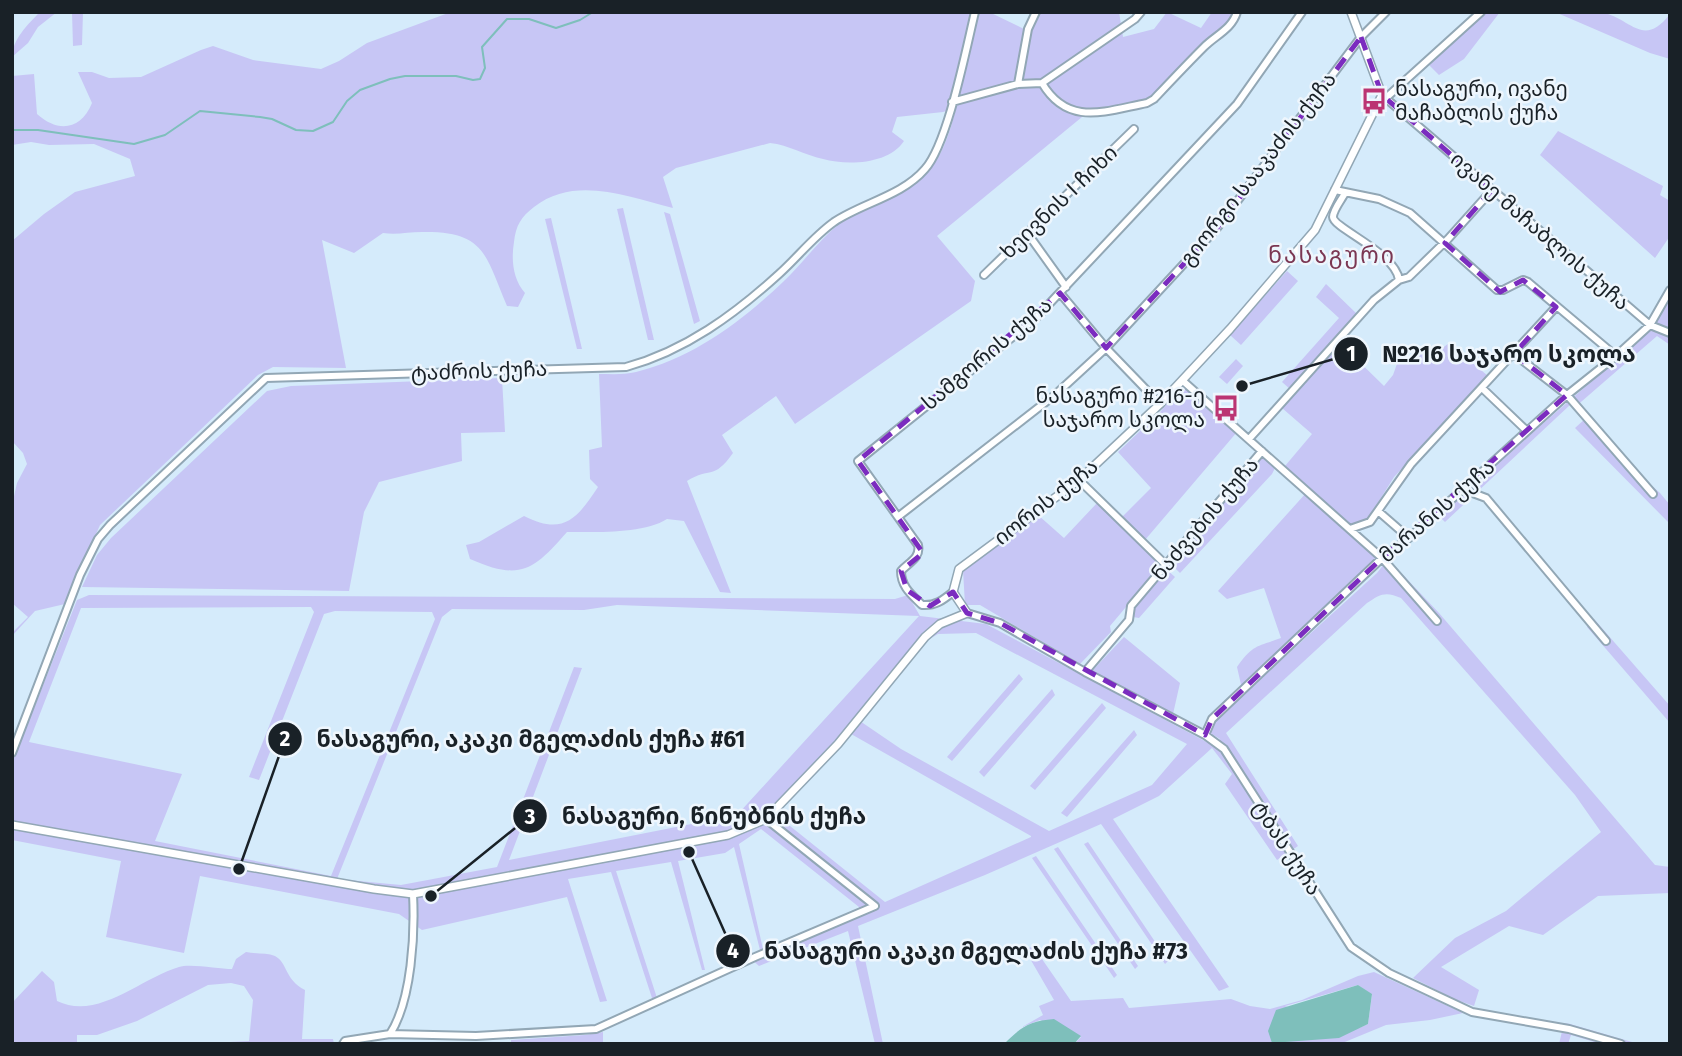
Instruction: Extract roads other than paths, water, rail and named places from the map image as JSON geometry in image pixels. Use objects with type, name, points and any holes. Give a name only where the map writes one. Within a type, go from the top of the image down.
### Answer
[{"type":"street","name":"ტაძრის ქუჩა","points":[[12,753],[76,586],[98,539],[110,524],[266,378],[626,367],[649,361],[699,336],[727,318],[829,226],[849,212],[888,195],[925,170],[934,156],[953,102],[975,12]]},
{"type":"street","points":[[1018,84],[1028,29],[1036,12]]},
{"type":"street","points":[[953,102],[1018,84],[1042,83],[1135,19],[1141,12]]},
{"type":"street","points":[[1042,83],[1055,99],[1070,110],[1084,114],[1147,103],[1206,45],[1234,22],[1237,12]]},
{"type":"street","name":"სამგორის ქუჩა","points":[[953,592],[940,603],[922,605],[901,581],[901,571],[916,558],[918,545],[858,461],[1035,318],[1060,293],[1237,104],[1302,12]]},
{"type":"street","points":[[1351,12],[1385,96],[1481,12]]},
{"type":"street","name":"გიორგი სააკაძის ქუჩა","points":[[899,516],[1056,394],[1107,348],[1217,228],[1361,37],[1386,12]]},
{"type":"street","name":"იორის ქუჩა","points":[[953,592],[957,572],[963,565],[1079,480],[1183,381],[1315,230],[1385,96]]},
{"type":"street","name":"ივანე მაჩაბლის ქუჩა","points":[[1385,96],[1650,326],[1670,332]]},
{"type":"street","name":"ხეივნის I ჩიხი","points":[[984,275],[1134,130]]},
{"type":"street","points":[[1335,190],[1365,194],[1397,206],[1423,223],[1497,290],[1523,281],[1528,282],[1616,356]]},
{"type":"street","points":[[1249,439],[1374,300],[1399,280],[1409,277],[1492,190]]},
{"type":"street","points":[[1345,193],[1334,213],[1333,221],[1391,263],[1398,272],[1399,280]]},
{"type":"street","points":[[1028,234],[1066,286]]},
{"type":"street","name":"მარანის ქუჩა","points":[[1205,735],[1212,719],[1382,558],[1409,538],[1567,395],[1650,326],[1670,290]]},
{"type":"street","points":[[1060,293],[1160,404]]},
{"type":"street","points":[[1350,529],[1370,522],[1411,464],[1556,307]]},
{"type":"street","points":[[1514,354],[1567,395],[1653,494]]},
{"type":"street","name":"ნაძვების ქუჩა","points":[[1085,672],[1129,620],[1131,606],[1262,451],[1183,381]]},
{"type":"street","points":[[1482,388],[1527,431]]},
{"type":"street","points":[[1262,451],[1382,558],[1437,621]]},
{"type":"street","points":[[1079,480],[1166,565]]},
{"type":"street","points":[[1462,489],[1486,498],[1606,640]]},
{"type":"street","points":[[1378,511],[1409,538]]},
{"type":"street","points":[[12,825],[413,894],[728,835],[766,819],[838,744],[925,637],[940,624],[967,614],[953,592]]},
{"type":"street","name":"ტბას ქუჩა","points":[[967,614],[1000,623],[1085,672],[1205,735],[1224,749],[1351,947],[1361,956],[1389,973],[1472,1012],[1569,1029],[1621,1044]]},
{"type":"street","points":[[343,1044],[345,1041],[390,1034],[477,1036],[596,1030],[755,957],[875,906],[766,819]]},
{"type":"street","points":[[390,1034],[395,1027],[405,993],[414,919],[413,894]]},
{"type":"waterway","points":[[12,130],[38,130],[134,144],[165,135],[200,111],[272,119],[296,130],[313,131],[333,122],[347,101],[360,90],[390,79],[405,76],[480,79],[485,68],[482,47],[507,19],[529,19],[556,28],[580,20],[593,12]]},
{"type":"place","name":"ნასაგური, ივანე მაჩაბლის ქუჩა","points":[[1374,101]]},
{"type":"place","name":"№216 საჯარო სკოლა","points":[[1242,386]]},
{"type":"place","name":"ნასაგური #216-ე საჯარო სკოლა","points":[[1226,408]]},
{"type":"place","name":"ნასაგური აკაკი მგელაძის ქუჩა #73","points":[[689,852]]},
{"type":"place","name":"ნასაგური, აკაკი მგელაძის ქუჩა #61","points":[[239,869]]},
{"type":"place","name":"ნასაგური, წინუბნის ქუჩა","points":[[431,896]]},
{"type":"district","name":"ნასაგური","points":[[1332,255]]}]
